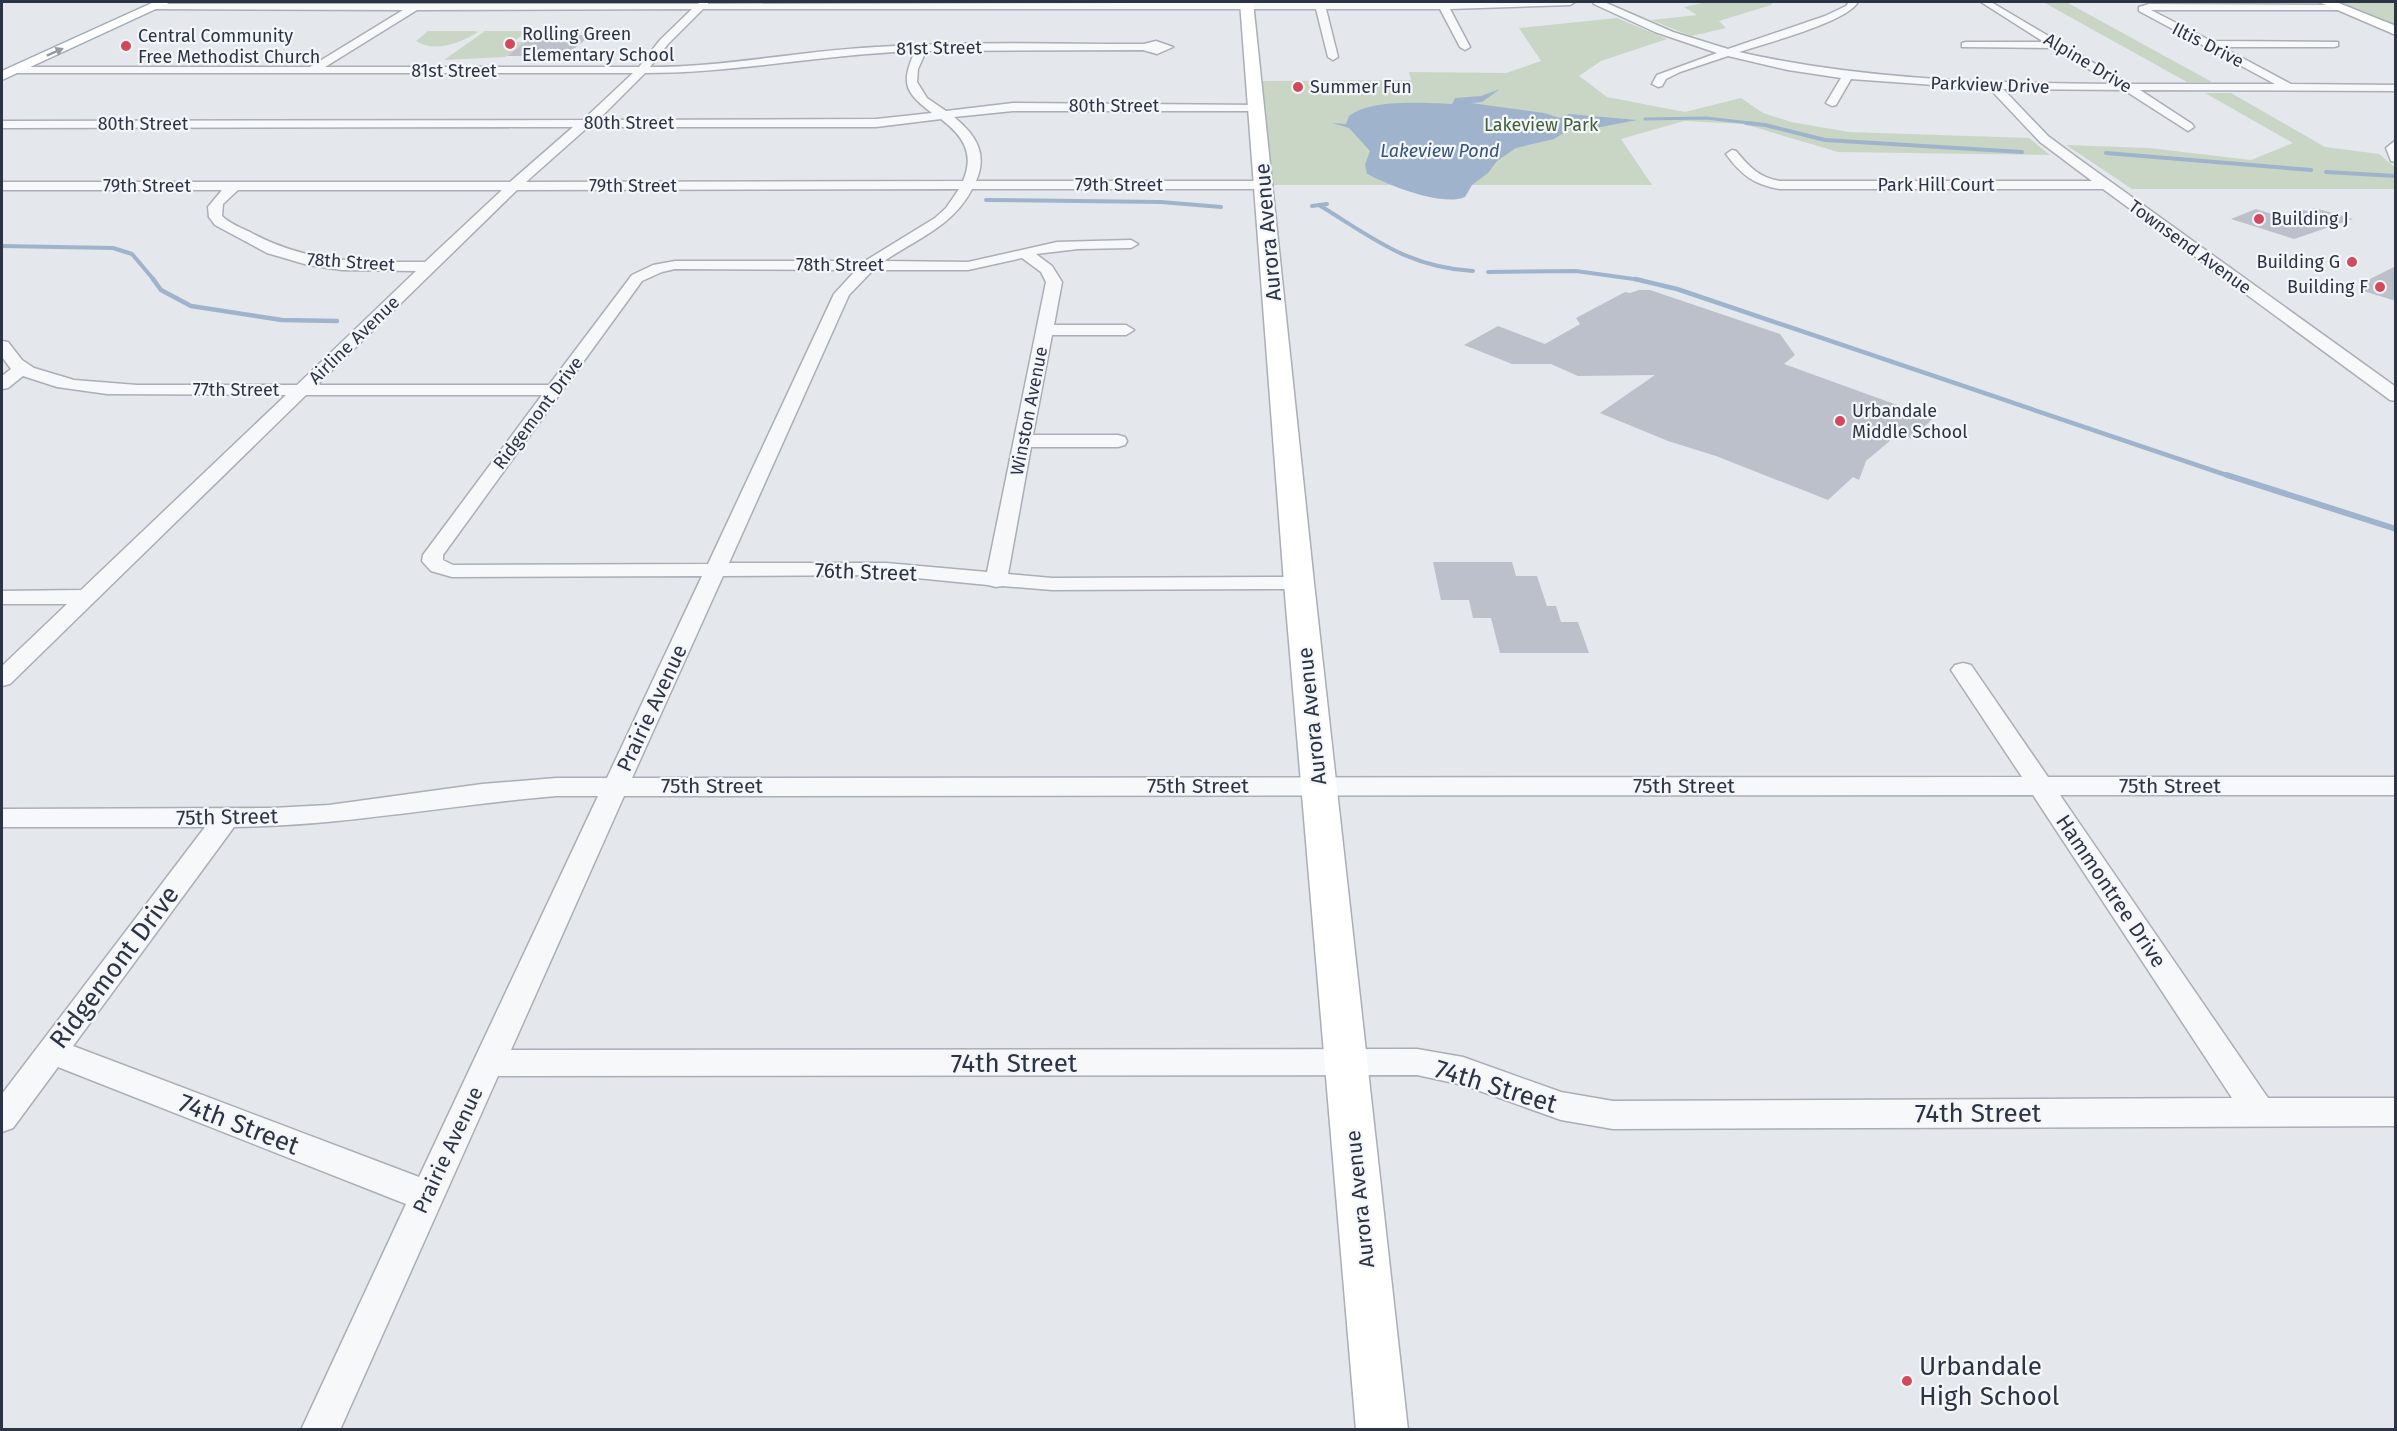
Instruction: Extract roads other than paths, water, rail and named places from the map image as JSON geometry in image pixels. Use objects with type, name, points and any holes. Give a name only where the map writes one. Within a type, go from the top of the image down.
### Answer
[{"type":"street","points":[[311,71],[423,2]]},
{"type":"street","points":[[6,70],[151,3],[196,7],[413,8],[702,4],[1320,6],[1570,2]]},
{"type":"street","name":"Parkview Drive","points":[[1597,2],[1658,30],[1730,52],[1848,75],[1926,84],[1994,87],[2396,88]]},
{"type":"street","points":[[1658,84],[1661,77],[1676,70],[1829,18],[1849,8],[1854,2]]},
{"type":"street","name":"Alpine Drive","points":[[1985,2],[2128,87],[2188,127]]},
{"type":"street","name":"Airline Avenue","points":[[2,679],[513,186],[586,123],[642,70],[664,42],[702,4]]},
{"type":"street","name":"Aurora Avenue","points":[[1246,4],[1299,583],[1382,1430]]},
{"type":"street","points":[[1443,4],[1465,47]]},
{"type":"street","points":[[2332,4],[2396,31]]},
{"type":"street","name":"Iltis Drive","points":[[2290,87],[2142,10],[2158,7],[2332,4]]},
{"type":"street","points":[[1320,6],[1333,57]]},
{"type":"street","points":[[2207,44],[2334,44]]},
{"type":"street","points":[[1966,45],[2057,45]]},
{"type":"street","name":"81st Street","points":[[6,70],[642,70],[724,68],[848,52],[922,48],[1144,47]]},
{"type":"street","name":"Prairie Avenue","points":[[320,1430],[842,294],[869,265],[945,217],[963,197],[975,166],[973,146],[959,128],[919,96],[911,86],[911,75],[922,48]]},
{"type":"street","points":[[1832,103],[1848,75]]},
{"type":"street","name":"Townsend Avenue","points":[[1994,87],[2044,139],[2396,396]]},
{"type":"street","name":"80th Street","points":[[2,124],[876,123],[1013,107],[1256,107]]},
{"type":"street","points":[[2396,144],[2392,148],[2392,153],[2396,158]]},
{"type":"street","name":"Park Hill Court","points":[[1732,154],[1751,176],[1767,184],[2106,185]]},
{"type":"street","name":"79th Street","points":[[2,186],[1264,185]]},
{"type":"street","name":"78th Street","points":[[235,186],[217,201],[213,209],[214,216],[220,222],[273,250],[292,257],[326,263],[430,267]]},
{"type":"street","name":"78th Street","points":[[653,270],[675,265],[968,266],[988,264],[1062,245],[1131,244]]},
{"type":"street","name":"Winston Avenue","points":[[996,581],[1054,282],[1052,276],[1025,253]]},
{"type":"street","name":"Ridgemont Drive","points":[[435,564],[433,555],[637,278],[653,270]]},
{"type":"street","points":[[1044,330],[1126,330]]},
{"type":"street","name":"77th Street","points":[[2,346],[22,368],[50,380],[89,388],[555,390]]},
{"type":"street","points":[[2,384],[22,368]]},
{"type":"street","points":[[1023,441],[1118,441]]},
{"type":"street","name":"76th Street","points":[[435,564],[452,571],[886,569],[996,581],[1052,584],[1299,583]]},
{"type":"street","points":[[2,597],[86,597]]},
{"type":"street","name":"Hammontree Drive","points":[[1963,670],[2259,1112]]},
{"type":"street","name":"75th Street","points":[[2,818],[329,814],[482,793],[616,787],[2396,786]]},
{"type":"street","name":"Ridgemont Drive","points":[[2,1118],[227,817]]},
{"type":"street","name":"74th Street","points":[[51,1052],[427,1196]]},
{"type":"street","name":"74th Street","points":[[488,1063],[1346,1064],[1417,1062],[1463,1071],[1561,1106],[1613,1115],[2396,1112]]},
{"type":"water","name":"Lakeview Pond","points":[[1500,89],[1482,102],[1471,103],[1544,113],[1560,118],[1569,114],[1637,120],[1596,128],[1573,127],[1554,139],[1516,148],[1497,161],[1488,173],[1472,185],[1465,197],[1455,199],[1429,197],[1388,184],[1367,174],[1365,165],[1370,151],[1349,128],[1332,123],[1346,124],[1349,116],[1384,104],[1452,104],[1455,98],[1481,96]]},
{"type":"waterway","points":[[1645,119],[1706,118],[1759,124]]},
{"type":"waterway","points":[[1746,123],[1765,125],[1825,140],[2022,152]]},
{"type":"waterway","points":[[2106,153],[2311,170]]},
{"type":"waterway","points":[[2326,172],[2396,176]]},
{"type":"waterway","points":[[986,200],[1161,202],[1221,207]]},
{"type":"waterway","points":[[1319,205],[1327,204]]},
{"type":"waterway","points":[[1312,206],[1319,205]]},
{"type":"waterway","points":[[1319,205],[1374,239],[1410,257],[1429,264],[1473,271]]},
{"type":"waterway","points":[[2,246],[113,248],[132,254],[154,280]]},
{"type":"waterway","points":[[1488,272],[1576,271],[1637,279]]},
{"type":"waterway","points":[[153,279],[161,290],[191,306],[282,320],[337,321]]},
{"type":"waterway","points":[[1637,279],[1641,280]]},
{"type":"waterway","points":[[1637,279],[1677,289],[2232,477]]},
{"type":"waterway","points":[[2227,475],[2396,529]]},
{"type":"place","name":"Rolling Green Elementary School","points":[[510,44]]},
{"type":"place","name":"Central Community Free Methodist Church","points":[[126,46]]},
{"type":"place","name":"Summer Fun","points":[[1298,87]]},
{"type":"place","name":"Building J","points":[[2259,219]]},
{"type":"place","name":"Building G","points":[[2352,262]]},
{"type":"place","name":"Building F","points":[[2380,287]]},
{"type":"place","name":"Urbandale Middle School","points":[[1840,421]]},
{"type":"place","name":"Urbandale High School","points":[[1907,1381]]},
{"type":"park label","name":"Lakeview Park","points":[[1541,125]]}]
